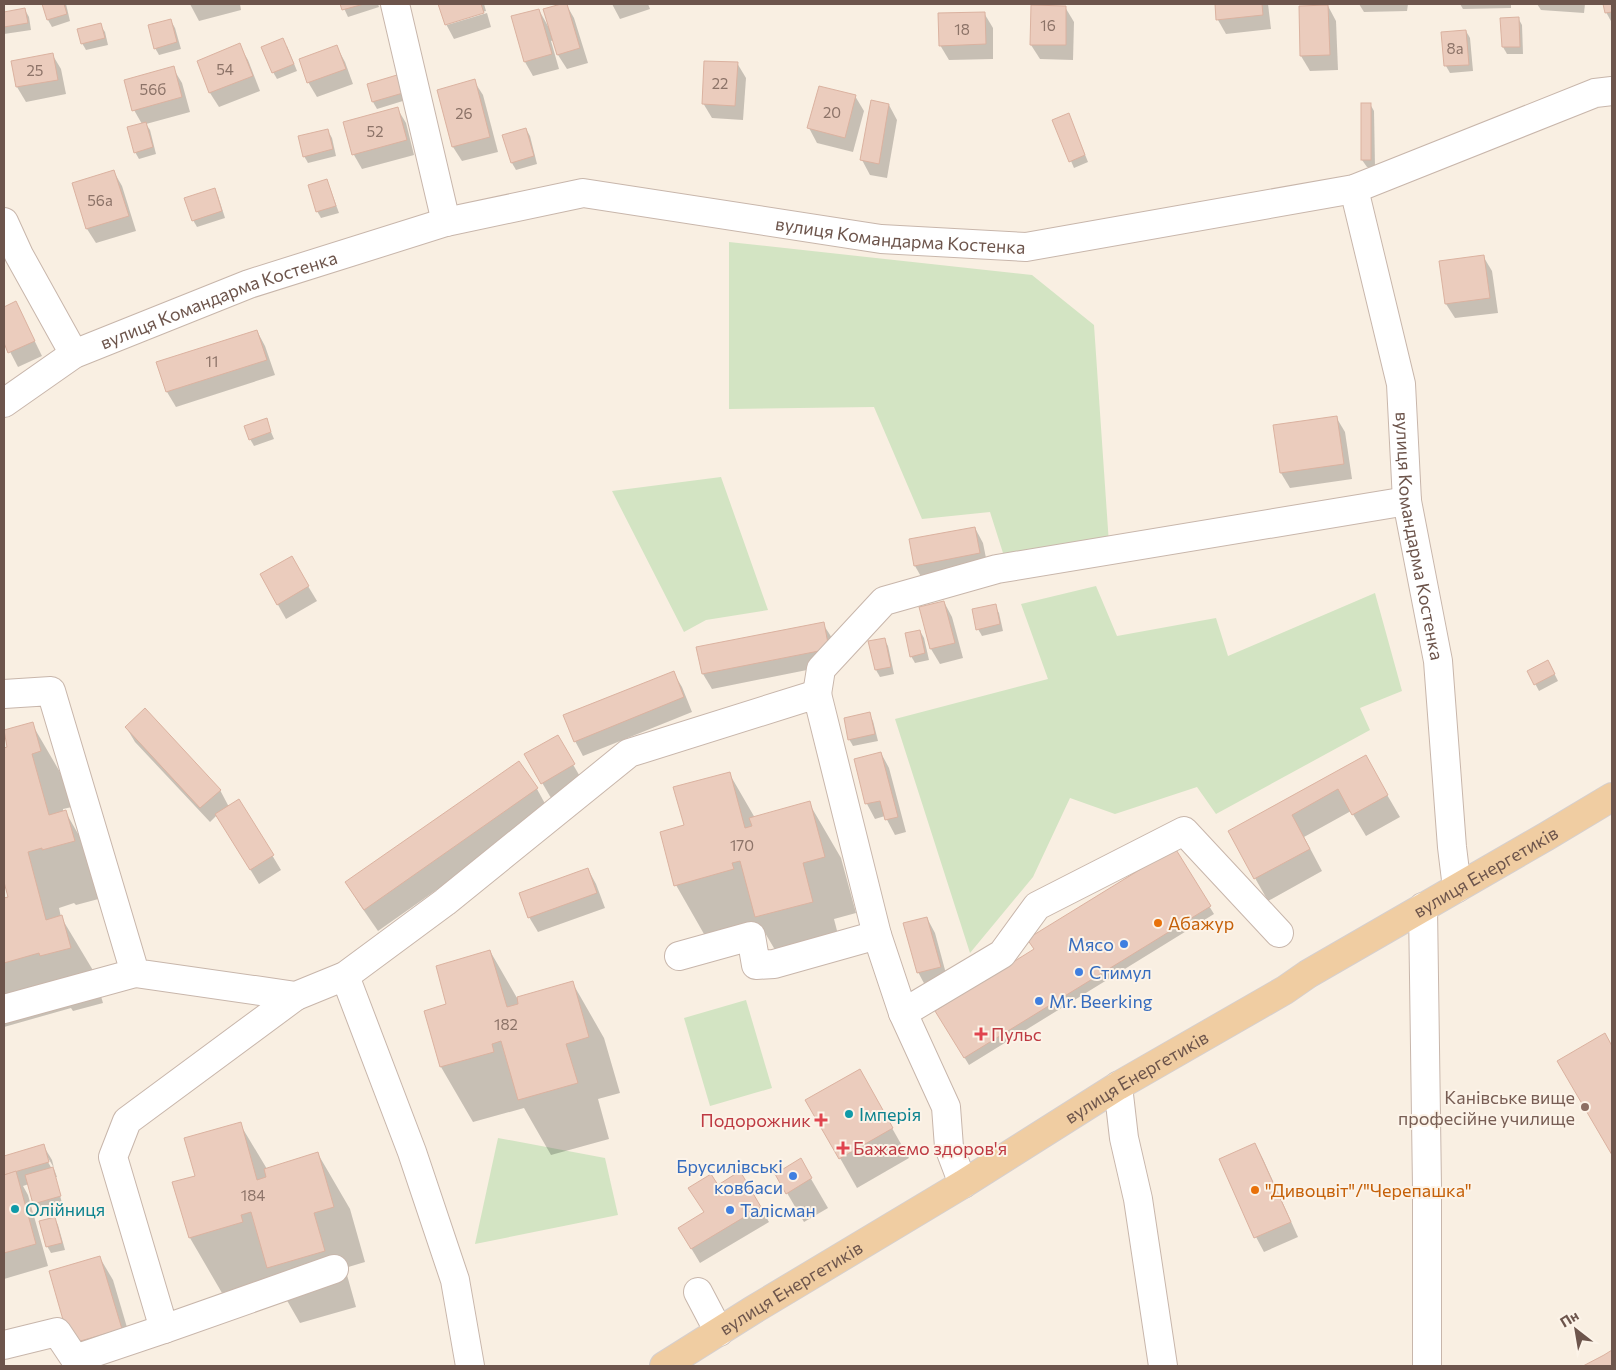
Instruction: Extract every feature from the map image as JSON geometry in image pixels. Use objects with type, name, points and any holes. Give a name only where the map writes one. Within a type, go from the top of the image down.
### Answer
[{"type":"main road","name":"вулиця Енергетиків","points":[[664,1366],[962,1184],[1118,1086],[1612,797]]},
{"type":"street","points":[[395,4],[446,222]]},
{"type":"street","name":"вулиця Командарма Костенка","points":[[4,403],[74,354],[249,284],[446,222],[583,193],[881,239],[1026,247],[1354,189],[1595,93],[1612,91]]},
{"type":"street","name":"вулиця Командарма Костенка","points":[[1354,189],[1401,384],[1407,501],[1438,661],[1452,847],[1457,888]]},
{"type":"street","points":[[4,222],[19,255],[74,354]]},
{"type":"street","points":[[962,1184],[949,1147],[946,1107],[903,1013],[877,935],[816,694],[821,669],[884,601],[997,569],[1407,501]]},
{"type":"street","points":[[4,694],[51,691],[135,973]]},
{"type":"street","points":[[164,1329],[113,1157],[127,1121],[296,996],[345,976],[445,902],[629,753],[816,694]]},
{"type":"street","points":[[903,1013],[1002,954],[1037,906],[1184,831],[1279,933]]},
{"type":"street","points":[[1423,907],[1427,1178],[1427,1366]]},
{"type":"street","points":[[679,956],[751,936],[756,964],[774,964],[877,935]]},
{"type":"street","points":[[4,1009],[135,973],[296,996]]},
{"type":"street","points":[[345,976],[412,1152],[455,1280],[470,1366]]},
{"type":"street","points":[[1118,1086],[1124,1138],[1138,1199],[1163,1366]]},
{"type":"street","points":[[4,1344],[58,1332],[75,1359],[334,1269]]},
{"type":"street","points":[[698,1292],[719,1332]]},
{"type":"green space","points":[[729,242],[1032,275],[1094,325],[1109,544],[1003,553],[990,512],[922,519],[874,407],[729,409]]},
{"type":"green space","points":[[721,477],[768,610],[706,620],[684,632],[612,491]]},
{"type":"green space","points":[[1096,586],[1117,636],[1216,618],[1228,656],[1375,593],[1402,691],[1360,708],[1370,730],[1216,814],[1197,787],[1115,814],[1070,798],[1033,877],[970,953],[895,719],[1048,679],[1021,604]]},
{"type":"green space","points":[[746,1000],[772,1088],[710,1106],[684,1018]]},
{"type":"green space","points":[[498,1138],[605,1158],[618,1215],[475,1244]]},
{"type":"building","points":[[42,4],[64,4],[67,14],[47,20]]},
{"type":"building","points":[[340,4],[364,4],[342,10]]},
{"type":"building","points":[[438,4],[481,4],[484,13],[445,25]]},
{"type":"building","points":[[567,4],[580,48],[557,55],[543,9]]},
{"type":"building","points":[[1215,4],[1262,4],[1263,15],[1216,20]]},
{"type":"building","points":[[1603,4],[1612,4],[1612,12],[1605,13]]},
{"type":"building","points":[[1031,5],[1066,6],[1066,45],[1030,45]]},
{"type":"building","points":[[1328,5],[1330,55],[1300,56],[1299,6]]},
{"type":"building","points":[[25,8],[28,23],[4,27],[4,12]]},
{"type":"building","points":[[539,9],[552,54],[524,62],[511,16]]},
{"type":"building","points":[[985,12],[986,44],[939,46],[938,13]]},
{"type":"building","points":[[1519,17],[1520,47],[1502,47],[1500,18]]},
{"type":"building","points":[[171,19],[177,42],[154,49],[148,25]]},
{"type":"building","points":[[101,23],[105,38],[81,44],[77,29]]},
{"type":"building","points":[[1466,30],[1469,65],[1444,66],[1441,32]]},
{"type":"building","points":[[283,38],[294,64],[272,73],[261,47]]},
{"type":"building","points":[[240,43],[253,76],[209,93],[197,61]]},
{"type":"building","points":[[337,45],[346,69],[307,83],[299,59]]},
{"type":"building","points":[[53,53],[58,80],[16,87],[11,61]]},
{"type":"building","points":[[704,61],[738,62],[735,106],[702,104]]},
{"type":"building","points":[[174,66],[182,97],[132,111],[124,80]]},
{"type":"building","points":[[397,75],[403,93],[372,102],[367,84]]},
{"type":"building","points":[[475,79],[490,137],[452,147],[437,90]]},
{"type":"building","points":[[819,86],[856,95],[845,138],[807,128]]},
{"type":"building","points":[[871,100],[889,104],[879,164],[860,160]]},
{"type":"building","points":[[1361,103],[1371,103],[1371,160],[1361,160]]},
{"type":"building","points":[[398,107],[407,140],[352,155],[343,122]]},
{"type":"building","points":[[1069,113],[1085,155],[1069,162],[1052,120]]},
{"type":"building","points":[[146,122],[153,147],[134,153],[127,127]]},
{"type":"building","points":[[526,128],[534,156],[511,163],[502,135]]},
{"type":"building","points":[[328,129],[333,149],[303,157],[298,136]]},
{"type":"building","points":[[114,170],[129,216],[86,229],[72,183]]},
{"type":"building","points":[[327,179],[336,206],[316,212],[308,185]]},
{"type":"building","points":[[215,188],[222,211],[192,221],[184,198]]},
{"type":"building","points":[[1484,255],[1490,298],[1445,304],[1439,261]]},
{"type":"building","points":[[16,301],[35,341],[8,353],[4,343],[4,307]]},
{"type":"building","points":[[257,330],[267,360],[166,392],[156,362]]},
{"type":"building","points":[[1337,416],[1344,464],[1280,473],[1273,425]]},
{"type":"building","points":[[267,418],[271,432],[249,440],[244,426]]},
{"type":"building","points":[[975,527],[980,553],[914,566],[909,539]]},
{"type":"building","points":[[292,556],[309,586],[277,605],[260,574]]},
{"type":"building","points":[[944,601],[955,643],[930,649],[919,607]]},
{"type":"building","points":[[996,604],[1000,624],[976,630],[972,609]]},
{"type":"building","points":[[824,622],[829,649],[702,674],[696,647]]},
{"type":"building","points":[[920,630],[925,653],[910,657],[905,633]]},
{"type":"building","points":[[885,638],[891,667],[875,670],[868,641]]},
{"type":"building","points":[[1548,660],[1555,674],[1534,685],[1527,671]]},
{"type":"building","points":[[674,671],[684,697],[574,742],[563,715]]},
{"type":"building","points":[[145,708],[221,790],[200,808],[125,727]]},
{"type":"building","points":[[870,712],[875,734],[848,740],[844,718]]},
{"type":"building","points":[[33,722],[41,751],[32,754],[49,815],[66,810],[75,841],[28,852],[46,920],[62,915],[71,948],[40,956],[39,953],[4,963],[4,898],[8,897],[4,882],[4,748],[7,747],[4,730]]},
{"type":"building","points":[[558,735],[575,764],[541,784],[524,754]]},
{"type":"building","points":[[881,752],[898,817],[885,820],[880,801],[865,804],[854,759]]},
{"type":"building","points":[[1366,755],[1388,795],[1352,815],[1338,789],[1292,815],[1310,849],[1254,879],[1228,831]]},
{"type":"building","points":[[519,761],[538,788],[364,910],[345,882]]},
{"type":"building","points":[[730,772],[745,828],[752,826],[749,818],[810,801],[825,857],[803,863],[813,902],[755,917],[740,861],[732,863],[734,869],[674,886],[660,832],[684,825],[673,787]]},
{"type":"building","points":[[239,799],[274,855],[250,870],[215,814]]},
{"type":"building","points":[[1175,848],[1211,906],[964,1058],[935,1011],[1034,949],[1027,939]]},
{"type":"building","points":[[588,868],[597,893],[528,918],[519,893]]},
{"type":"building","points":[[927,917],[941,967],[917,973],[903,923]]},
{"type":"building","points":[[490,950],[507,1007],[518,1004],[517,997],[573,981],[589,1037],[566,1044],[578,1083],[518,1100],[501,1041],[492,1044],[494,1052],[440,1067],[424,1011],[446,1004],[436,966]]},
{"type":"building","points":[[1605,1033],[1612,1046],[1612,1155],[1557,1061]]},
{"type":"building","name":"Імперія","points":[[860,1069],[893,1128],[839,1159],[805,1100]]},
{"type":"building","points":[[241,1122],[257,1180],[266,1177],[264,1169],[318,1152],[334,1207],[314,1213],[325,1251],[267,1268],[251,1212],[241,1215],[243,1222],[189,1238],[172,1182],[195,1176],[184,1138]]},
{"type":"building","name":"\"Дивоцвіт\"/\"Черепашка\"","points":[[1255,1143],[1291,1222],[1254,1238],[1219,1159]]},
{"type":"building","points":[[44,1144],[49,1162],[4,1175],[4,1156]]},
{"type":"building","name":"Брусилівські ковбаси","points":[[801,1158],[812,1178],[786,1194],[775,1174]]},
{"type":"building","points":[[53,1167],[61,1196],[33,1204],[25,1175]]},
{"type":"building","name":"Олійниця","points":[[16,1171],[36,1244],[4,1253],[4,1175]]},
{"type":"building","name":"Талісман","points":[[740,1171],[761,1207],[691,1249],[678,1228],[704,1212],[688,1188],[711,1174],[718,1185]]},
{"type":"building","points":[[55,1217],[62,1243],[46,1247],[39,1221]]},
{"type":"building","points":[[100,1256],[122,1329],[70,1344],[49,1271]]},
{"type":"building","points":[[1612,1350],[1612,1366],[1583,1366],[1604,1355]]},
{"type":"place","name":"Абажур","points":[[1158,923]]},
{"type":"place","name":"Мясо","points":[[1124,944]]},
{"type":"place","name":"Стимул","points":[[1079,972]]},
{"type":"place","name":"Mr. Beerking","points":[[1039,1001]]},
{"type":"place","name":"Пульс","points":[[981,1034]]},
{"type":"place","name":"Канівське вище професійне училище","points":[[1585,1107]]},
{"type":"place","name":"Імперія","points":[[849,1114]]},
{"type":"place","name":"Подорожник","points":[[821,1120]]},
{"type":"place","name":"Бажаємо здоров'я","points":[[843,1148]]},
{"type":"place","name":"Брусилівські ковбаси","points":[[793,1176]]},
{"type":"place","name":"\"Дивоцвіт\"/\"Черепашка\"","points":[[1255,1190]]},
{"type":"place","name":"Олійниця","points":[[15,1209]]},
{"type":"place","name":"Талісман","points":[[730,1210]]}]
